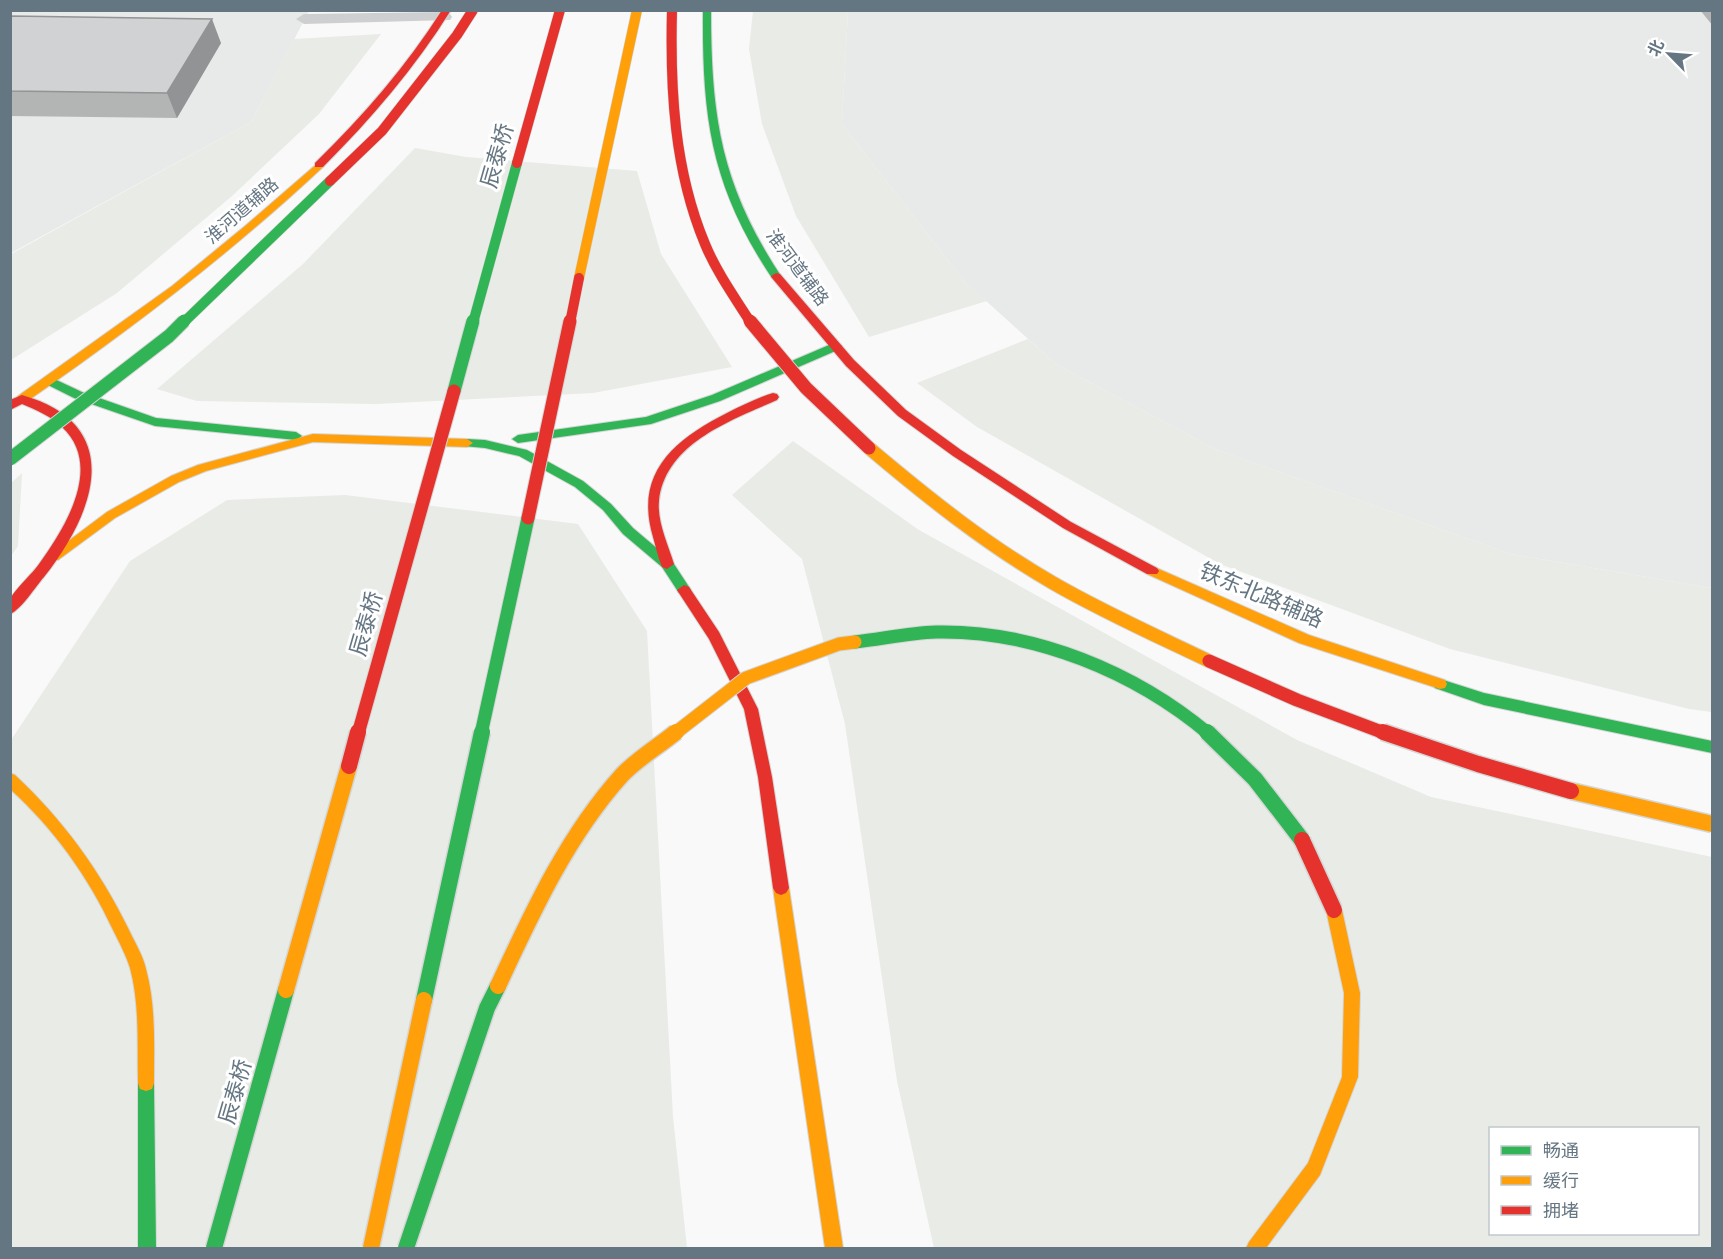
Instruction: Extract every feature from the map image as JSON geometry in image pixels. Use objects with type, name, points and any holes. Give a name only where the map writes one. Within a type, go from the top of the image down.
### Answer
[{"type":"main road","points":[[10,459],[170,336],[382,131],[457,34],[472,10]]},
{"type":"main road","name":"辰泰桥","points":[[214,1248],[560,10]]},
{"type":"main road","points":[[371,1248],[637,10]]},
{"type":"main road","points":[[672,10],[670,45],[675,128],[685,179],[703,239],[732,294],[772,353],[835,420],[934,502],[1024,565],[1116,616],[1230,672],[1337,715],[1483,767],[1605,801],[1713,824]]},
{"type":"main road","name":"淮河道辅路","points":[[707,10],[706,63],[709,98],[723,172],[737,212],[770,267],[836,346],[844,365]]},
{"type":"main road","name":"淮河道辅路","points":[[16,403],[155,307],[271,212],[354,132],[425,45],[445,14]]},
{"type":"main road","points":[[50,381],[78,396],[155,422],[313,438],[485,444],[646,421],[716,398],[836,346]]},
{"type":"main road","name":"铁东北路辅路","points":[[844,365],[902,413],[1007,487],[1067,525],[1136,563],[1233,609],[1304,639],[1484,699],[1713,747]]},
{"type":"main road","points":[[667,564],[653,501],[657,476],[679,450],[709,427],[817,377]]},
{"type":"main road","points":[[10,609],[53,557],[79,508],[85,490],[85,456],[78,438],[69,426],[50,412],[16,403]]},
{"type":"main road","points":[[53,557],[111,515],[175,479],[202,468],[313,438]]},
{"type":"main road","points":[[485,444],[523,453],[559,471],[607,507],[628,531],[667,564],[714,636],[751,709],[765,777],[834,1248]]},
{"type":"main road","points":[[406,1248],[487,1008],[530,918],[576,838],[623,774],[746,678],[839,644],[945,632],[1032,643],[1103,666],[1144,687],[1198,724],[1254,778],[1302,840],[1317,868],[1335,910],[1352,993],[1350,1077],[1314,1169],[1255,1248]]},
{"type":"main road","points":[[10,779],[34,799],[57,824],[87,866],[114,912],[137,968],[144,1029],[148,1149],[147,1248]]},
{"type":"lane","points":[[304,19],[445,14]]},
{"type":"shaded area","points":[[11,11],[309,11],[251,122],[11,253]]},
{"type":"shaded area","points":[[753,11],[848,11],[842,124],[965,282],[987,301],[869,337],[796,216],[762,124],[749,49]]},
{"type":"shaded area","points":[[848,11],[1712,11],[1712,588],[1511,554],[1215,449],[1056,364],[965,282],[842,124]]},
{"type":"shaded area","points":[[381,34],[319,114],[232,196],[117,293],[11,360],[11,254],[251,122],[294,39]]},
{"type":"shaded area","points":[[415,148],[466,157],[637,171],[661,254],[732,367],[593,393],[376,404],[197,401],[157,389],[303,264]]},
{"type":"shaded area","points":[[1028,339],[1056,364],[1215,449],[1511,554],[1712,588],[1712,712],[1689,709],[1450,649],[1220,564],[977,427],[917,383]]},
{"type":"shaded area","points":[[793,441],[919,530],[1297,740],[1431,797],[1712,857],[1712,1248],[934,1248],[897,1081],[845,724],[802,559],[732,495]]},
{"type":"shaded area","points":[[22,473],[18,546],[11,556],[11,483]]},
{"type":"shaded area","points":[[345,495],[578,524],[647,631],[673,1117],[687,1248],[11,1248],[11,740],[130,561],[227,500]]},
{"type":"building","points":[[10,16],[212,19],[167,93],[10,91]]},
{"type":"traffic: fast","points":[[707,10],[708,82],[718,149],[739,213],[755,245],[776,276]]},
{"type":"traffic: fast","points":[[454,391],[517,163]]},
{"type":"traffic: fast","points":[[10,459],[169,336],[330,181]]},
{"type":"traffic: fast","points":[[518,439],[647,421],[716,398],[836,346]]},
{"type":"traffic: fast","points":[[50,381],[78,395],[155,422],[296,436]]},
{"type":"traffic: fast","points":[[467,443],[485,444],[523,453],[579,484],[607,507],[628,531],[667,564],[684,590]]},
{"type":"traffic: fast","points":[[424,1000],[528,518]]},
{"type":"traffic: fast","points":[[855,642],[935,632],[990,636],[1033,644],[1075,657],[1116,674],[1154,694],[1224,747],[1255,779],[1302,840]]},
{"type":"traffic: fast","points":[[1440,684],[1484,699],[1712,747]]},
{"type":"traffic: fast","points":[[406,1248],[487,1008],[498,986]]},
{"type":"traffic: fast","points":[[214,1248],[286,990]]},
{"type":"traffic: fast","points":[[146,1083],[147,1248]]},
{"type":"traffic: slow","points":[[579,278],[637,10]]},
{"type":"traffic: slow","points":[[22,399],[100,345],[213,259],[319,165]]},
{"type":"traffic: slow","points":[[53,557],[111,515],[175,479],[202,468],[313,438],[467,443]]},
{"type":"traffic: slow","points":[[869,448],[958,520],[1005,553],[1091,604],[1209,661]]},
{"type":"traffic: slow","points":[[1152,571],[1304,639],[1440,684]]},
{"type":"traffic: slow","points":[[498,986],[530,918],[581,828],[623,774],[746,678],[839,644],[855,642]]},
{"type":"traffic: slow","points":[[286,990],[349,766]]},
{"type":"traffic: slow","points":[[10,779],[44,812],[74,849],[111,908],[132,954],[138,968],[143,996],[146,1083]]},
{"type":"traffic: slow","points":[[1571,791],[1712,824]]},
{"type":"traffic: slow","points":[[781,888],[834,1248]]},
{"type":"traffic: slow","points":[[1255,1248],[1314,1169],[1350,1077],[1352,993],[1334,910]]},
{"type":"traffic: slow","points":[[371,1248],[424,1000]]},
{"type":"traffic: jam","points":[[319,165],[388,92],[419,52],[447,10]]},
{"type":"traffic: jam","points":[[330,181],[382,131],[457,35],[473,10]]},
{"type":"traffic: jam","points":[[517,163],[560,10]]},
{"type":"traffic: jam","points":[[672,10],[673,97],[680,155],[693,212],[706,248],[734,296],[767,344],[826,409],[869,448]]},
{"type":"traffic: jam","points":[[776,276],[850,363],[902,413],[957,453],[1067,525],[1152,571]]},
{"type":"traffic: jam","points":[[528,518],[579,278]]},
{"type":"traffic: jam","points":[[349,766],[454,391]]},
{"type":"traffic: jam","points":[[667,564],[653,509],[657,481],[667,463],[681,448],[716,423],[773,397]]},
{"type":"traffic: jam","points":[[10,609],[42,570],[72,523],[82,498],[86,474],[83,450],[70,427],[54,414],[22,399]]},
{"type":"traffic: jam","points":[[10,406],[22,399]]},
{"type":"traffic: jam","points":[[684,590],[714,636],[751,709],[765,777],[781,888]]},
{"type":"traffic: jam","points":[[1209,661],[1297,700],[1387,734],[1571,791]]},
{"type":"traffic: jam","points":[[1302,840],[1334,910]]}]
